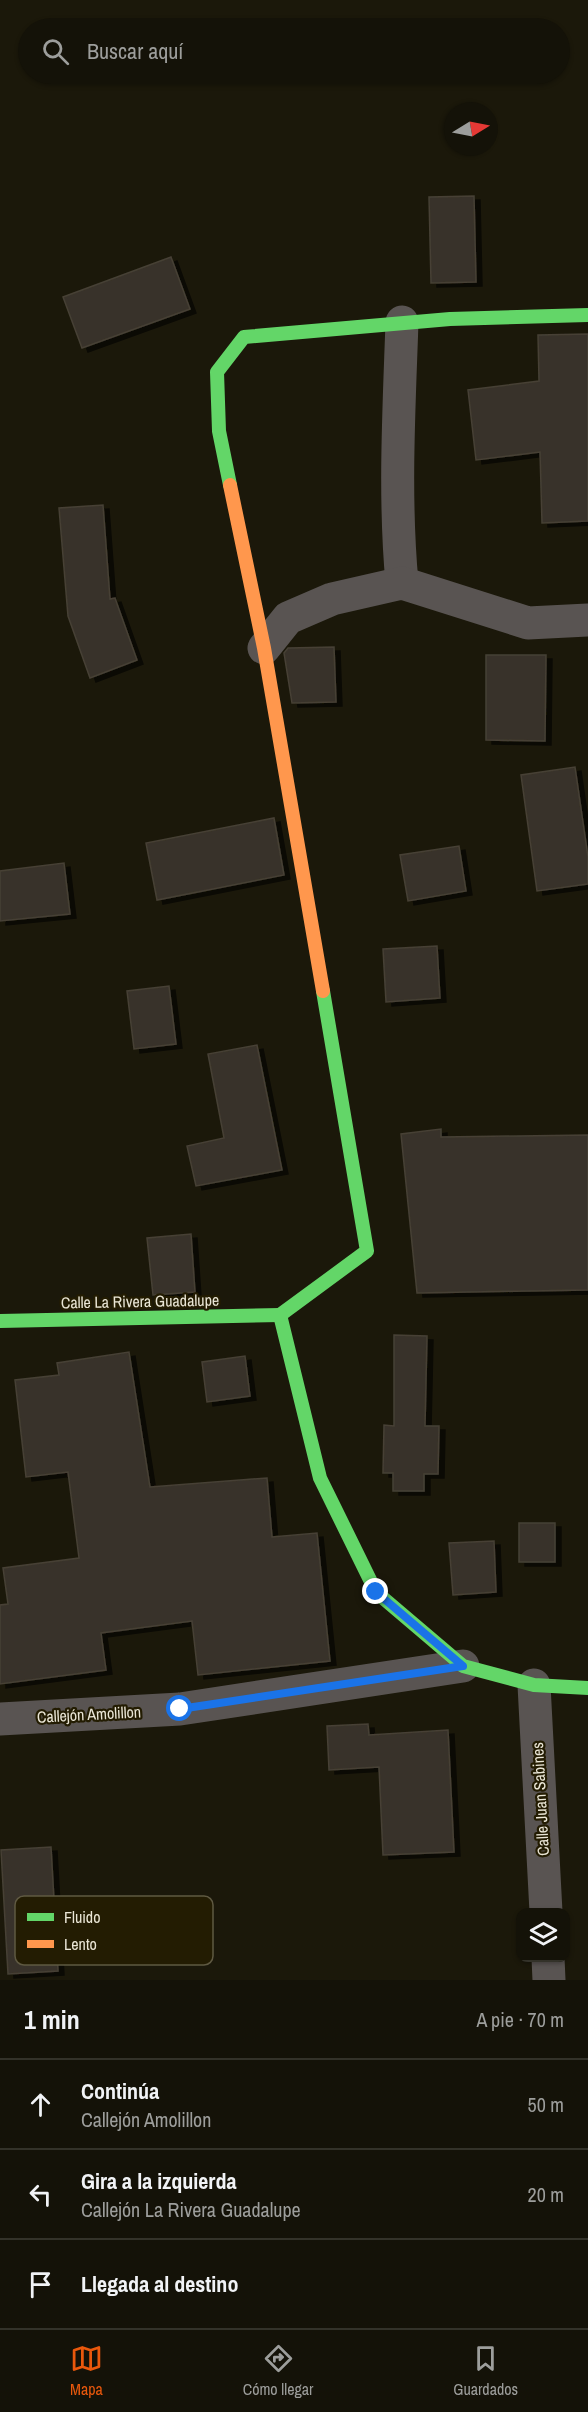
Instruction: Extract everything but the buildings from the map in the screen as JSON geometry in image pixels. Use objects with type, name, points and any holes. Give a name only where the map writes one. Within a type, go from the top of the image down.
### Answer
[{"type":"street","points":[[588,315],[402,322],[244,337],[217,372],[219,431],[264,648],[367,1251],[280,1315],[320,1478],[376,1592],[463,1666],[534,1685],[588,1688]]},
{"type":"street","points":[[402,322],[397,492],[397,527],[402,583]]},
{"type":"street","points":[[264,648],[288,618],[332,599],[402,583],[528,623],[588,620]]},
{"type":"street","name":"Calle La Rivera Guadalupe","points":[[0,1321],[280,1315]]},
{"type":"street","name":"Callejón Amolillon","points":[[0,1719],[180,1709],[463,1666]]},
{"type":"street","name":"Calle Juan Sabines","points":[[534,1685],[546,1908]]},
{"type":"street","points":[[548,1962],[549,1980]]},
{"type":"traffic: fast","points":[[230,485],[219,431],[217,372],[244,337],[450,319],[588,315]]},
{"type":"traffic: fast","points":[[280,1315],[367,1251],[323,991]]},
{"type":"traffic: fast","points":[[280,1315],[320,1478],[376,1592],[463,1666],[534,1685],[588,1688]]},
{"type":"traffic: fast","points":[[0,1321],[280,1315]]},
{"type":"traffic: slow","points":[[230,485],[264,648],[323,991]]},
{"type":"route","points":[[180,1709],[463,1666],[376,1592]]}]
